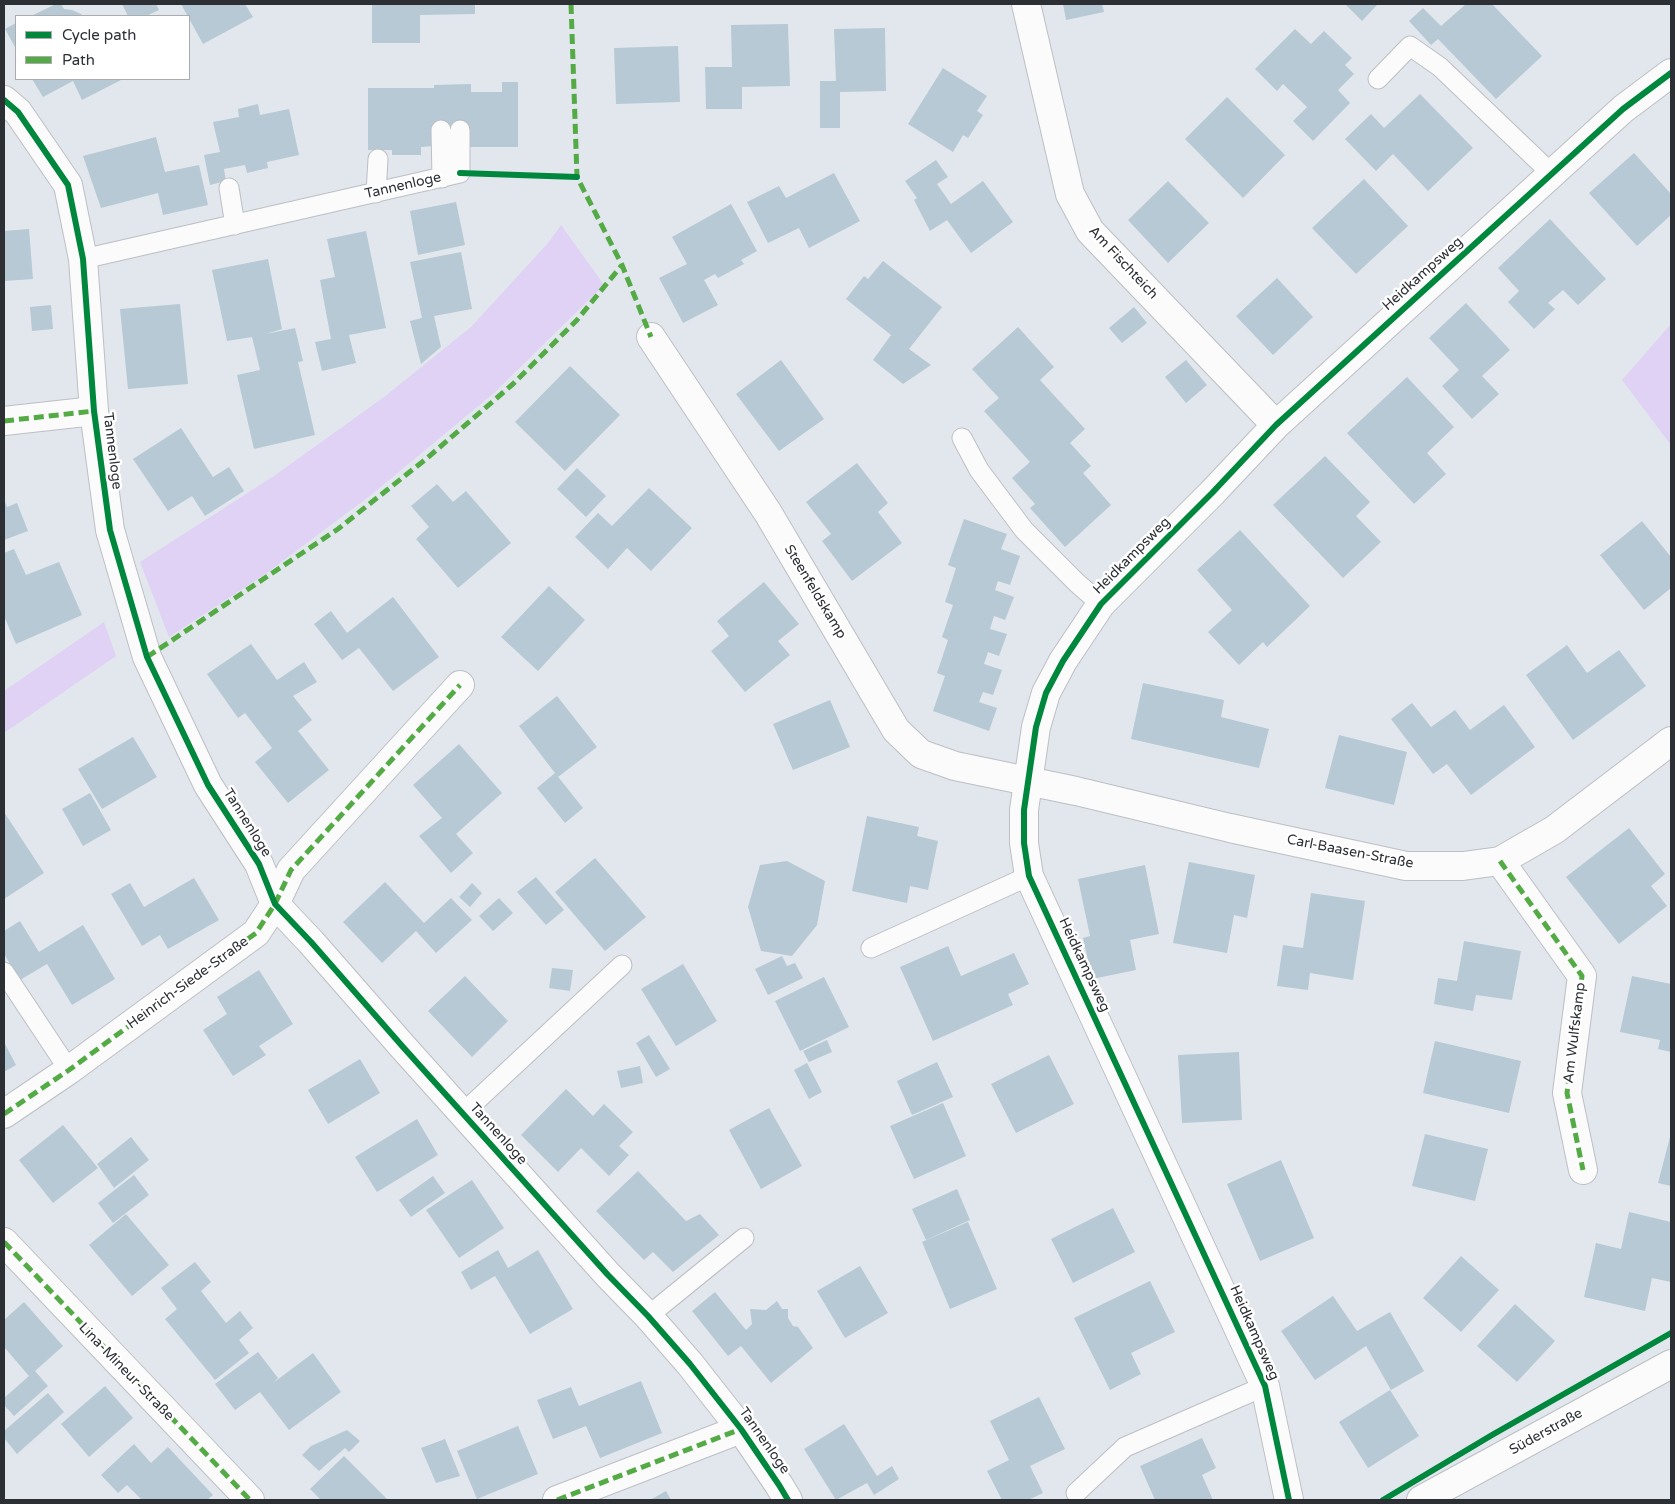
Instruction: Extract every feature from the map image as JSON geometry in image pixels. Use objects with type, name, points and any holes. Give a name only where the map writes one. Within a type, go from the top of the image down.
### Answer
[{"type":"street","name":"Am Fischteich","points":[[1026,4],[1070,194],[1090,231],[1276,425]]},
{"type":"street","name":"Heidkampsweg","points":[[1289,1500],[1265,1386],[1029,876],[1024,843],[1024,810],[1036,727],[1046,693],[1063,662],[1101,604],[1212,493],[1276,425],[1623,109],[1671,73]]},
{"type":"street","name":"Tannenloge","points":[[4,100],[18,112],[68,185],[83,259],[94,411],[110,530],[147,658],[208,784],[259,864],[275,904],[312,942],[403,1047],[690,1364],[741,1429],[788,1500]]},
{"type":"street","name":"Steenfeldskamp","points":[[650,337],[768,513],[896,730],[921,754],[956,766],[1027,781]]},
{"type":"street","points":[[4,420],[94,411]]},
{"type":"street","name":"Heinrich-Siede-Straße","points":[[4,1114],[69,1070],[256,933],[275,904],[291,870],[460,685]]},
{"type":"street","name":"Carl-Baasen-Straße","points":[[1027,781],[1406,866],[1463,866],[1500,861],[1554,830],[1671,741]]},
{"type":"street","name":"Am Wulfskamp","points":[[1500,861],[1582,976],[1567,1093],[1583,1170]]},
{"type":"street","name":"Lina-Mineur-Straße","points":[[4,1242],[250,1500]]},
{"type":"street","name":"Süderstraße","points":[[1421,1500],[1671,1364]]},
{"type":"street","points":[[557,1500],[741,1429]]},
{"type":"lane","points":[[1378,79],[1410,46],[1440,67],[1552,174]]},
{"type":"lane","name":"Tannenloge","points":[[83,259],[442,178],[460,173],[451,130],[442,178]]},
{"type":"lane","points":[[376,193],[378,159]]},
{"type":"lane","points":[[229,188],[235,225]]},
{"type":"lane","points":[[962,438],[979,470],[1024,530],[1101,604]]},
{"type":"lane","points":[[872,948],[1029,876]]},
{"type":"lane","name":"Tannenloge","points":[[462,1112],[622,964]]},
{"type":"lane","points":[[4,972],[69,1070]]},
{"type":"lane","points":[[648,1316],[744,1238]]},
{"type":"lane","points":[[1076,1493],[1125,1447],[1265,1386]]},
{"type":"shaded area","points":[[561,225],[604,285],[494,393],[371,495],[264,575],[169,637],[140,562],[274,476],[384,397],[471,327],[548,243]]},
{"type":"shaded area","points":[[1671,324],[1671,445],[1622,380]]},
{"type":"shaded area","points":[[104,622],[116,656],[4,733],[4,691]]},
{"type":"building","points":[[56,4],[61,4],[64,9],[72,10],[82,15],[33,15]]},
{"type":"building","points":[[122,4],[156,4],[159,10],[148,15],[128,15]]},
{"type":"building","points":[[181,4],[245,4],[253,17],[203,44],[190,20],[190,15],[187,15]]},
{"type":"building","points":[[372,4],[475,4],[475,14],[420,15],[420,43],[372,43]]},
{"type":"building","points":[[1063,4],[1102,4],[1104,12],[1066,20]]},
{"type":"building","points":[[1345,4],[1378,4],[1362,21]]},
{"type":"building","points":[[1466,4],[1492,4],[1542,56],[1496,99],[1438,39],[1431,45],[1409,21],[1423,8],[1441,26]]},
{"type":"building","points":[[15,24],[15,47],[5,29]]},
{"type":"building","points":[[788,24],[790,86],[742,87],[742,109],[706,109],[705,67],[732,67],[731,25]]},
{"type":"building","points":[[885,28],[886,91],[840,92],[840,128],[820,128],[820,81],[836,81],[834,29]]},
{"type":"building","points":[[1295,29],[1311,44],[1324,31],[1352,58],[1345,65],[1354,74],[1338,90],[1350,103],[1313,141],[1293,121],[1307,107],[1283,84],[1277,91],[1255,69]]},
{"type":"building","points":[[678,46],[680,102],[616,104],[614,48]]},
{"type":"building","points":[[943,68],[987,96],[977,111],[983,115],[968,138],[963,135],[953,152],[908,124]]},
{"type":"building","points":[[33,80],[121,80],[82,100],[73,81],[43,97]]},
{"type":"building","points":[[502,82],[518,82],[518,147],[469,147],[469,130],[433,130],[433,146],[421,147],[421,155],[392,155],[392,150],[368,150],[368,88],[434,88],[434,85],[471,84],[471,92],[502,92]]},
{"type":"building","points":[[1420,94],[1473,148],[1428,191],[1393,154],[1376,171],[1345,139],[1371,114],[1384,128]]},
{"type":"building","points":[[1227,97],[1285,155],[1243,198],[1185,139]]},
{"type":"building","points":[[258,104],[260,115],[289,109],[299,155],[267,162],[268,168],[247,173],[245,165],[224,169],[226,181],[210,185],[204,155],[220,152],[213,122],[239,117],[238,109]]},
{"type":"building","points":[[156,137],[165,172],[199,165],[208,205],[163,215],[158,193],[101,208],[83,156]]},
{"type":"building","points":[[1634,153],[1671,194],[1671,215],[1637,246],[1589,193]]},
{"type":"building","points":[[936,160],[948,177],[937,184],[951,204],[983,181],[1013,222],[971,253],[947,220],[930,231],[914,200],[917,198],[905,181]]},
{"type":"building","points":[[834,173],[860,221],[809,248],[799,228],[768,243],[747,202],[779,186],[786,198]]},
{"type":"building","points":[[1364,179],[1408,226],[1356,274],[1312,228]]},
{"type":"building","points":[[1168,181],[1209,223],[1168,263],[1128,220]]},
{"type":"building","points":[[456,202],[465,245],[418,255],[410,211]]},
{"type":"building","points":[[731,204],[757,251],[741,260],[744,264],[718,278],[715,274],[704,280],[718,305],[683,323],[659,278],[687,264],[672,237]]},
{"type":"building","points":[[1550,219],[1606,279],[1578,305],[1563,290],[1548,303],[1555,309],[1534,329],[1508,302],[1519,291],[1498,268]]},
{"type":"building","points":[[29,229],[33,279],[4,281],[4,231]]},
{"type":"building","points":[[366,231],[386,328],[349,335],[356,363],[322,371],[315,342],[331,339],[320,280],[335,277],[327,239]]},
{"type":"building","points":[[461,252],[472,309],[434,316],[441,347],[421,364],[410,321],[422,318],[410,262]]},
{"type":"building","points":[[268,259],[282,329],[266,334],[295,328],[303,361],[298,362],[315,435],[254,449],[237,375],[260,370],[252,337],[227,341],[212,270]]},
{"type":"building","points":[[883,261],[942,307],[909,349],[931,365],[903,384],[873,360],[891,335],[846,299],[864,276],[868,279]]},
{"type":"building","points":[[1277,278],[1313,317],[1273,355],[1236,316]]},
{"type":"building","points":[[1466,303],[1510,350],[1482,376],[1499,394],[1472,419],[1442,386],[1459,370],[1429,338]]},
{"type":"building","points":[[180,304],[188,384],[128,389],[120,309]]},
{"type":"building","points":[[51,305],[53,329],[32,331],[30,307]]},
{"type":"building","points":[[1134,307],[1147,323],[1122,343],[1109,328]]},
{"type":"building","points":[[1018,327],[1054,367],[1040,380],[1085,429],[1070,443],[1091,466],[1083,473],[1111,505],[1065,547],[1030,508],[1035,504],[1012,478],[1030,462],[984,411],[999,398],[972,369]]},
{"type":"building","points":[[781,360],[824,419],[779,451],[736,394]]},
{"type":"building","points":[[1186,360],[1207,385],[1186,403],[1165,377]]},
{"type":"building","points":[[570,366],[620,415],[565,471],[515,422]]},
{"type":"building","points":[[1407,377],[1454,427],[1427,453],[1446,474],[1414,504],[1347,433]]},
{"type":"building","points":[[181,428],[213,477],[229,467],[244,491],[205,516],[192,496],[168,511],[133,459]]},
{"type":"building","points":[[1325,456],[1370,502],[1356,516],[1381,542],[1343,578],[1273,505]]},
{"type":"building","points":[[857,463],[888,503],[878,512],[902,543],[852,581],[822,541],[831,534],[806,502]]},
{"type":"building","points":[[577,468],[606,496],[586,517],[557,489]]},
{"type":"building","points":[[437,484],[453,502],[466,491],[511,543],[458,588],[416,539],[429,527],[411,506]]},
{"type":"building","points":[[649,488],[692,528],[651,571],[627,548],[608,569],[575,537],[598,513],[612,526]]},
{"type":"building","points":[[4,500],[7,507],[17,503],[28,531],[4,540]]},
{"type":"building","points":[[964,519],[1007,534],[1001,549],[1020,556],[1010,585],[998,581],[995,590],[1014,597],[1005,620],[994,616],[990,629],[1007,634],[999,656],[988,652],[984,664],[1002,670],[993,695],[983,692],[979,702],[997,708],[989,731],[933,711],[945,676],[937,673],[948,640],[942,637],[953,605],[945,602],[956,568],[948,565]]},
{"type":"building","points":[[1642,521],[1671,557],[1671,588],[1644,610],[1600,555]]},
{"type":"building","points":[[1240,530],[1310,606],[1267,647],[1263,642],[1239,665],[1208,632],[1232,610],[1197,570]]},
{"type":"building","points":[[14,549],[26,575],[59,562],[82,615],[16,644],[4,616],[4,553]]},
{"type":"building","points":[[764,582],[799,624],[778,641],[790,655],[745,692],[711,651],[729,636],[717,621]]},
{"type":"building","points":[[549,586],[585,620],[538,671],[501,637]]},
{"type":"building","points":[[393,597],[439,657],[393,691],[359,648],[342,660],[314,624],[331,611],[347,633]]},
{"type":"building","points":[[251,644],[277,680],[304,662],[317,682],[293,696],[312,720],[298,731],[329,770],[288,803],[255,762],[272,748],[245,713],[238,718],[207,674]]},
{"type":"building","points":[[1567,645],[1587,673],[1619,650],[1646,686],[1573,740],[1526,675]]},
{"type":"building","points":[[1143,683],[1224,700],[1221,717],[1269,729],[1259,768],[1131,739]]},
{"type":"building","points":[[557,696],[597,747],[558,777],[519,726]]},
{"type":"building","points":[[830,700],[850,747],[793,770],[773,724]]},
{"type":"building","points":[[1412,703],[1431,727],[1455,710],[1470,730],[1504,705],[1535,747],[1471,795],[1447,764],[1433,774],[1391,719]]},
{"type":"building","points":[[1339,735],[1407,752],[1394,805],[1325,788]]},
{"type":"building","points":[[133,737],[157,777],[102,809],[78,769]]},
{"type":"building","points":[[459,744],[502,793],[456,834],[473,853],[451,873],[419,836],[442,818],[413,785]]},
{"type":"building","points":[[555,773],[583,808],[565,823],[537,788]]},
{"type":"building","points":[[90,793],[111,830],[83,846],[62,809]]},
{"type":"building","points":[[4,812],[44,873],[4,899]]},
{"type":"building","points":[[867,816],[919,827],[917,836],[938,841],[928,890],[910,886],[907,903],[852,891]]},
{"type":"building","points":[[1629,828],[1665,874],[1651,886],[1667,906],[1619,944],[1566,877]]},
{"type":"building","points":[[595,858],[646,917],[605,951],[555,892]]},
{"type":"building","points":[[787,861],[825,881],[817,925],[792,956],[761,951],[748,907],[760,865]]},
{"type":"building","points":[[1189,862],[1255,875],[1247,918],[1234,915],[1227,953],[1173,943]]},
{"type":"building","points":[[1145,865],[1159,934],[1130,940],[1136,970],[1092,979],[1083,938],[1090,936],[1078,879]]},
{"type":"building","points":[[536,877],[564,910],[546,925],[517,892]]},
{"type":"building","points":[[194,878],[219,920],[168,949],[160,935],[142,946],[111,894],[130,883],[144,907]]},
{"type":"building","points":[[385,882],[424,923],[451,898],[472,920],[436,953],[416,931],[382,963],[343,922]]},
{"type":"building","points":[[472,883],[482,893],[470,907],[459,897]]},
{"type":"building","points":[[1311,893],[1365,901],[1353,980],[1310,973],[1308,990],[1277,986],[1283,945],[1303,948]]},
{"type":"building","points":[[499,898],[513,913],[493,931],[479,916]]},
{"type":"building","points":[[20,921],[39,952],[83,925],[115,979],[72,1005],[47,964],[20,980],[4,954],[4,931]]},
{"type":"building","points":[[1464,941],[1521,951],[1512,1000],[1476,995],[1473,1011],[1434,1004],[1438,978],[1457,981]]},
{"type":"building","points":[[948,946],[961,976],[1014,953],[1029,984],[1008,994],[1013,1005],[933,1041],[900,967]]},
{"type":"building","points":[[782,956],[787,966],[795,963],[803,978],[768,995],[755,969]]},
{"type":"building","points":[[683,964],[717,1021],[676,1046],[641,989]]},
{"type":"building","points":[[552,968],[573,970],[570,991],[549,988]]},
{"type":"building","points":[[259,970],[293,1024],[259,1046],[266,1055],[233,1076],[203,1030],[227,1014],[217,997]]},
{"type":"building","points":[[465,976],[508,1021],[472,1057],[428,1011]]},
{"type":"building","points":[[1632,976],[1671,984],[1671,1052],[1658,1049],[1660,1040],[1620,1032]]},
{"type":"building","points":[[824,977],[849,1027],[800,1051],[775,1001]]},
{"type":"building","points":[[649,1035],[670,1069],[656,1077],[636,1043]]},
{"type":"building","points":[[827,1040],[832,1052],[809,1062],[803,1051]]},
{"type":"building","points":[[1435,1041],[1521,1061],[1509,1113],[1423,1093]]},
{"type":"building","points":[[4,1042],[16,1065],[4,1072]]},
{"type":"building","points":[[1239,1052],[1242,1120],[1182,1123],[1178,1055]]},
{"type":"building","points":[[1049,1055],[1074,1104],[1016,1133],[991,1084]]},
{"type":"building","points":[[360,1059],[380,1093],[328,1124],[308,1090]]},
{"type":"building","points":[[937,1062],[953,1097],[912,1115],[897,1081]]},
{"type":"building","points":[[807,1063],[822,1092],[809,1099],[794,1070]]},
{"type":"building","points":[[640,1066],[643,1083],[621,1088],[617,1071]]},
{"type":"building","points":[[566,1089],[593,1116],[604,1104],[633,1132],[619,1146],[629,1155],[609,1176],[581,1148],[558,1172],[521,1135]]},
{"type":"building","points":[[943,1103],[966,1156],[914,1179],[890,1126]]},
{"type":"building","points":[[769,1108],[802,1166],[761,1189],[729,1130]]},
{"type":"building","points":[[417,1119],[438,1155],[377,1192],[355,1157]]},
{"type":"building","points":[[63,1125],[98,1168],[53,1203],[19,1160]]},
{"type":"building","points":[[1671,1133],[1671,1186],[1658,1183]]},
{"type":"building","points":[[1425,1134],[1488,1149],[1475,1201],[1412,1186]]},
{"type":"building","points":[[131,1137],[149,1160],[114,1188],[97,1164]]},
{"type":"building","points":[[1281,1160],[1314,1238],[1260,1261],[1227,1184]]},
{"type":"building","points":[[638,1171],[686,1221],[700,1214],[719,1235],[673,1272],[653,1252],[644,1260],[596,1211]]},
{"type":"building","points":[[134,1175],[149,1195],[113,1223],[98,1203]]},
{"type":"building","points":[[433,1176],[445,1193],[411,1217],[399,1200]]},
{"type":"building","points":[[472,1180],[504,1228],[459,1258],[426,1210]]},
{"type":"building","points":[[957,1189],[970,1220],[926,1240],[912,1209]]},
{"type":"building","points":[[1113,1208],[1135,1252],[1073,1283],[1051,1239]]},
{"type":"building","points":[[1629,1212],[1671,1222],[1671,1282],[1652,1278],[1645,1311],[1584,1297],[1596,1243],[1621,1249]]},
{"type":"building","points":[[126,1214],[169,1265],[132,1296],[89,1245]]},
{"type":"building","points":[[968,1222],[997,1289],[950,1309],[922,1242]]},
{"type":"building","points":[[498,1250],[508,1268],[538,1250],[573,1309],[530,1334],[495,1276],[471,1290],[461,1272]]},
{"type":"building","points":[[1461,1256],[1499,1290],[1461,1332],[1423,1298]]},
{"type":"building","points":[[195,1262],[211,1282],[201,1291],[226,1323],[240,1311],[253,1328],[239,1340],[249,1353],[215,1380],[165,1319],[177,1309],[161,1288]]},
{"type":"building","points":[[860,1266],[888,1313],[845,1338],[817,1291]]},
{"type":"building","points":[[1150,1281],[1175,1332],[1131,1353],[1141,1374],[1110,1390],[1074,1318]]},
{"type":"building","points":[[715,1292],[746,1330],[752,1324],[750,1309],[766,1310],[777,1301],[782,1309],[788,1309],[788,1318],[793,1326],[798,1327],[813,1348],[771,1383],[741,1346],[728,1356],[692,1311]]},
{"type":"building","points":[[1333,1296],[1357,1331],[1390,1312],[1424,1371],[1391,1390],[1366,1346],[1315,1380],[1281,1331]]},
{"type":"building","points":[[24,1302],[63,1346],[35,1371],[48,1386],[14,1416],[4,1405],[4,1398],[29,1376],[4,1347],[4,1320]]},
{"type":"building","points":[[1515,1304],[1555,1341],[1517,1382],[1477,1346]]},
{"type":"building","points":[[258,1352],[278,1378],[273,1383],[313,1353],[341,1392],[289,1430],[260,1392],[235,1410],[215,1384]]},
{"type":"building","points":[[641,1381],[662,1433],[600,1458],[586,1426],[553,1439],[537,1400],[571,1387],[579,1406]]},
{"type":"building","points":[[105,1386],[133,1418],[89,1457],[61,1424]]},
{"type":"building","points":[[1390,1390],[1419,1436],[1368,1468],[1339,1422]]},
{"type":"building","points":[[48,1393],[64,1412],[17,1454],[4,1438],[4,1431]]},
{"type":"building","points":[[1039,1397],[1065,1449],[1030,1466],[1043,1493],[1028,1500],[1002,1500],[987,1471],[1009,1460],[990,1421]]},
{"type":"building","points":[[844,1424],[877,1476],[892,1466],[899,1479],[874,1495],[867,1483],[836,1500],[804,1449]]},
{"type":"building","points":[[518,1426],[538,1474],[477,1499],[457,1451]]},
{"type":"building","points":[[347,1430],[360,1441],[349,1452],[345,1448],[319,1471],[302,1455],[311,1446]]},
{"type":"building","points":[[1202,1438],[1216,1468],[1202,1475],[1213,1500],[1155,1500],[1140,1466]]},
{"type":"building","points":[[445,1439],[460,1476],[436,1483],[421,1448]]},
{"type":"building","points":[[134,1444],[151,1463],[168,1447],[213,1495],[207,1500],[142,1500],[127,1485],[118,1493],[101,1475]]},
{"type":"building","points":[[344,1456],[388,1500],[321,1500],[310,1489]]},
{"type":"building","points":[[666,1491],[671,1500],[650,1500]]},
{"type":"marked path","points":[[571,4],[577,177],[622,265],[651,337]]},
{"type":"marked path","points":[[147,657],[338,529],[426,459],[513,384],[577,320],[622,265]]},
{"type":"marked path","points":[[4,421],[94,411]]},
{"type":"marked path","points":[[4,1114],[69,1070],[256,933],[275,904],[291,870],[460,685]]},
{"type":"marked path","points":[[1500,861],[1582,976],[1567,1093],[1583,1170]]},
{"type":"marked path","points":[[4,1242],[250,1500]]},
{"type":"marked path","points":[[557,1500],[741,1429]]},
{"type":"cycle path","points":[[1289,1500],[1265,1386],[1029,876],[1024,843],[1024,810],[1036,727],[1046,693],[1063,661],[1101,604],[1212,493],[1276,425],[1623,109],[1671,73]]},
{"type":"cycle path","points":[[4,100],[18,112],[68,185],[83,259],[94,411],[110,530],[147,657],[208,785],[259,864],[275,904],[690,1364],[741,1429],[788,1500]]},
{"type":"cycle path","points":[[460,173],[577,177]]},
{"type":"cycle path","points":[[1383,1500],[1492,1435],[1671,1333]]}]
